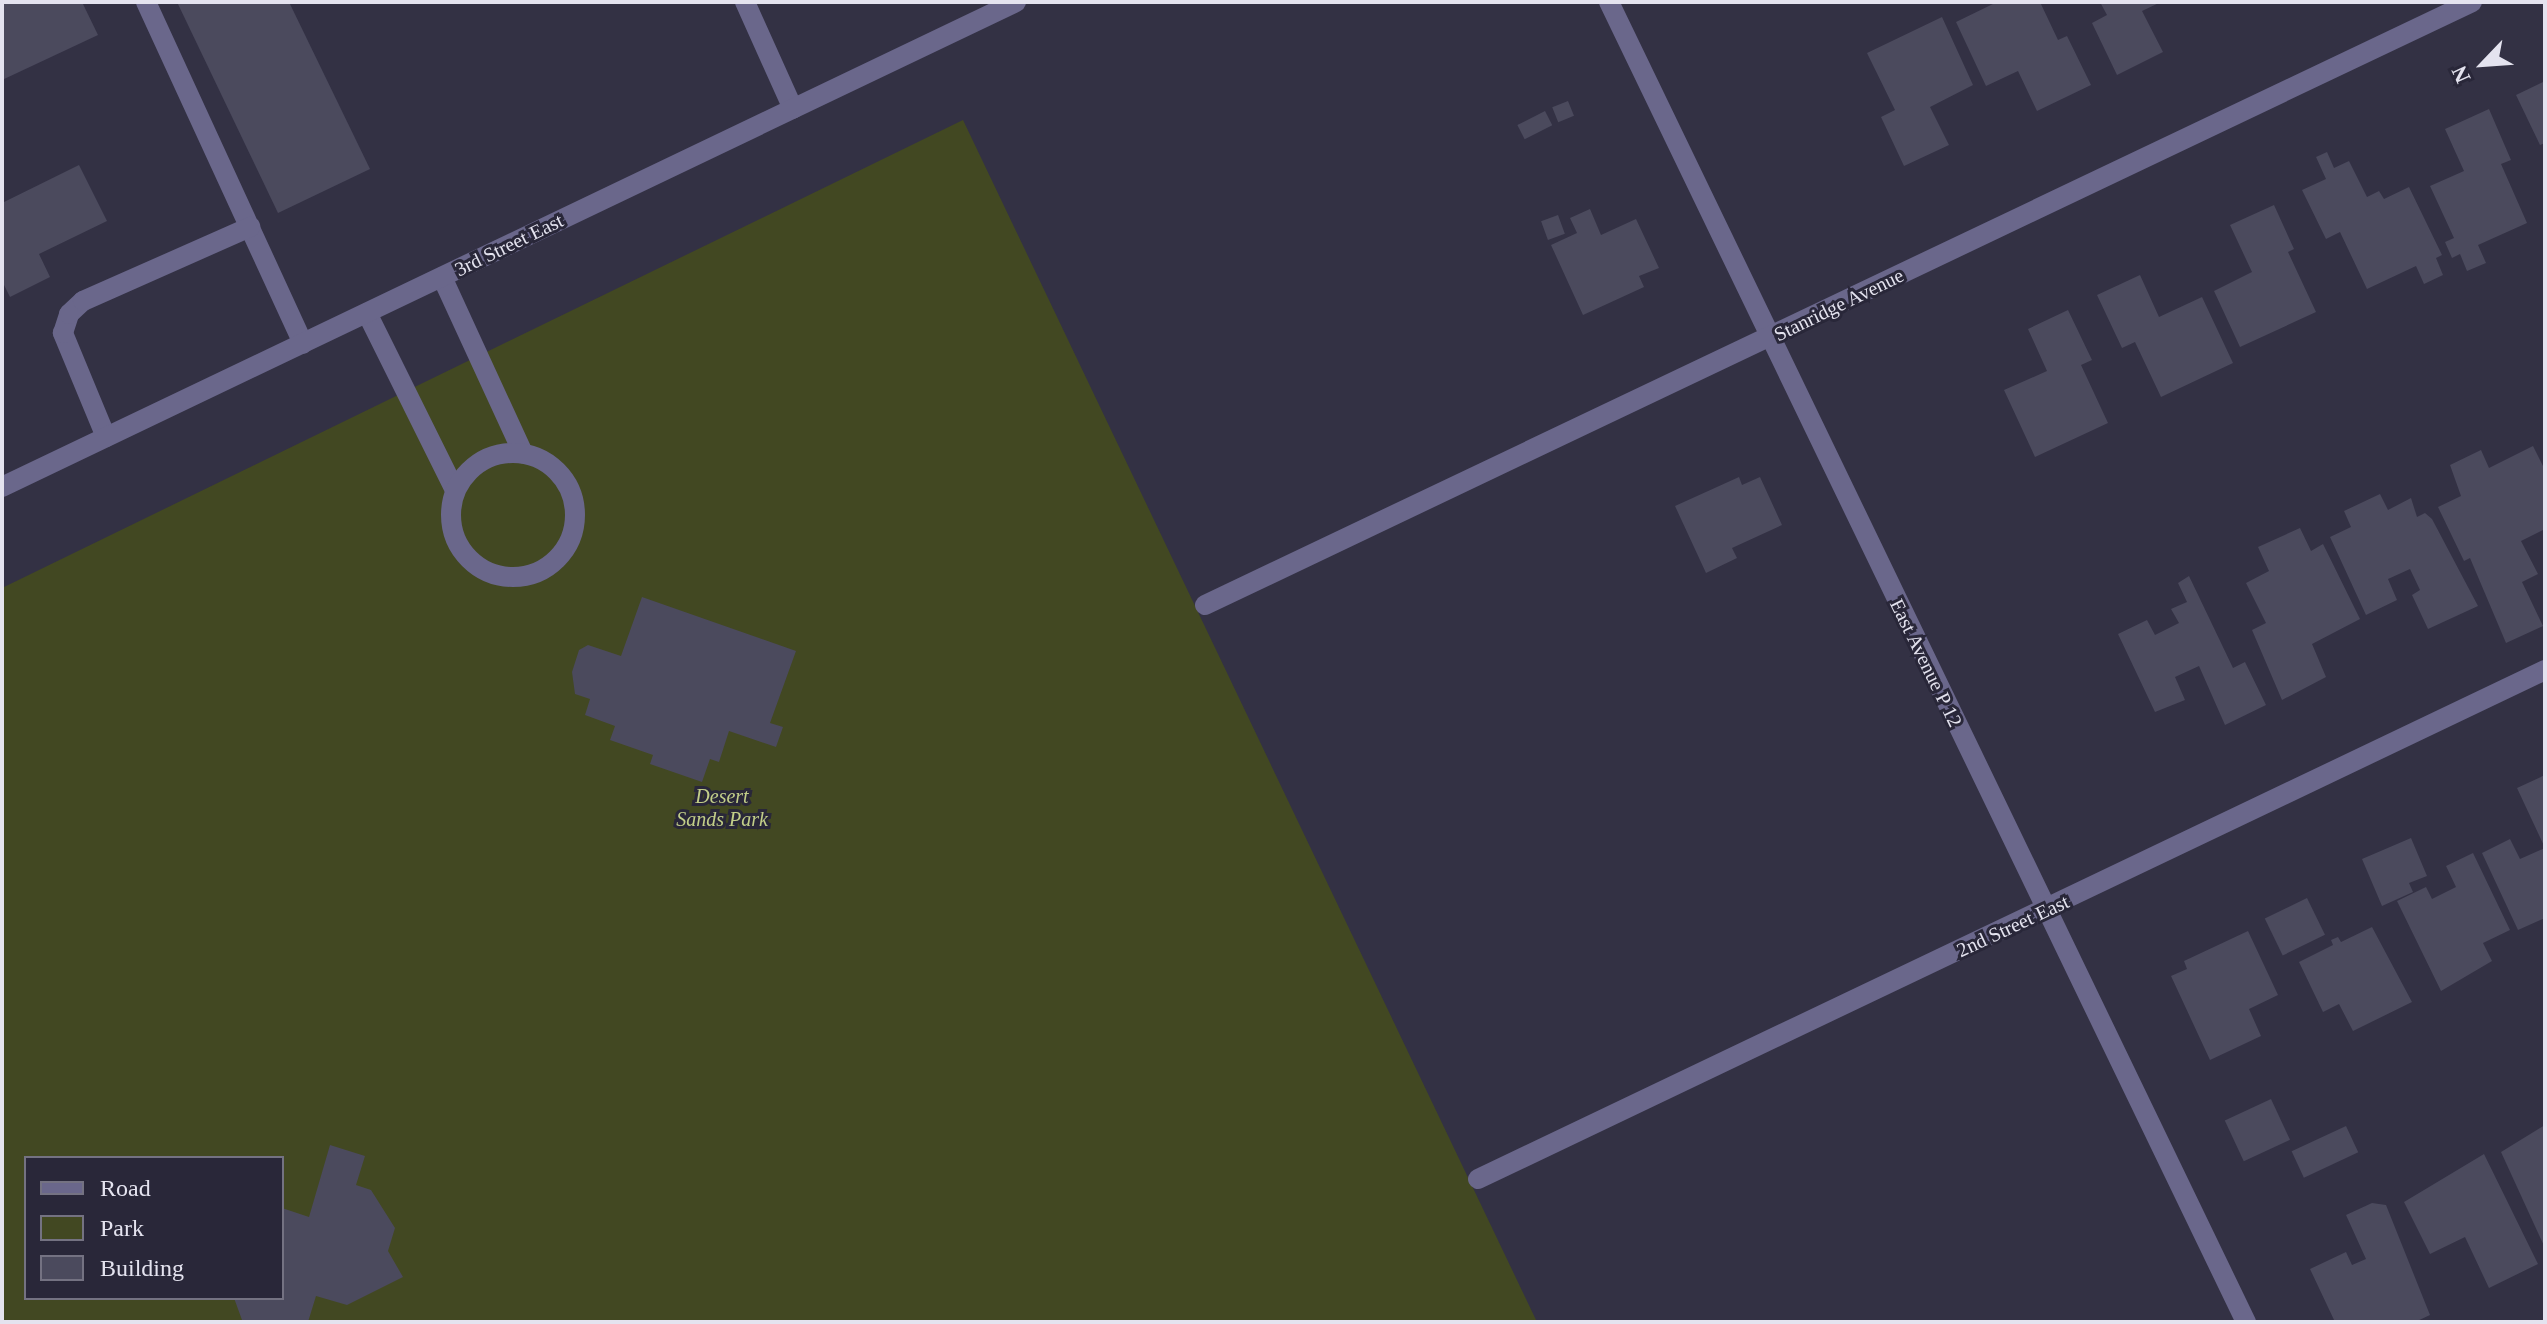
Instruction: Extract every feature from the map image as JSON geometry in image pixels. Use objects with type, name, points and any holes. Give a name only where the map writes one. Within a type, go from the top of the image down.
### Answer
[{"type":"street","points":[[146,2],[303,344]]},
{"type":"street","points":[[745,2],[793,109]]},
{"type":"street","name":"3rd Street East","points":[[2,487],[1016,2]]},
{"type":"street","name":"East Avenue P 12","points":[[1609,2],[2246,1322]]},
{"type":"street","name":"Stanridge Avenue","points":[[1205,605],[2472,2]]},
{"type":"street","points":[[106,437],[63,333],[69,314],[83,301],[250,227]]},
{"type":"street","points":[[367,313],[454,488],[452,530],[474,565],[502,577],[533,575],[565,550],[575,510],[558,472],[523,453],[442,277]]},
{"type":"street","points":[[454,488],[483,460],[523,453]]},
{"type":"street","name":"2nd Street East","points":[[1478,1179],[2545,670]]},
{"type":"green space","name":"Desert Sands Park","points":[[963,120],[1537,1322],[2,1322],[2,588]]},
{"type":"building","points":[[2,2],[82,2],[98,35],[2,80]]},
{"type":"building","points":[[177,2],[289,2],[370,169],[278,213]]},
{"type":"building","points":[[1997,2],[2040,2],[2058,40],[2067,36],[2091,85],[2037,111],[2018,71],[1986,86],[1956,22]]},
{"type":"building","points":[[2100,2],[2161,2],[2142,11],[2163,52],[2117,75],[2092,23],[2107,15]]},
{"type":"building","points":[[1942,17],[1973,85],[1930,107],[1949,145],[1904,166],[1881,117],[1895,110],[1867,53]]},
{"type":"building","points":[[2545,81],[2545,143],[2540,145],[2516,95]]},
{"type":"building","points":[[1568,101],[1574,116],[1558,122],[1552,107]]},
{"type":"building","points":[[2489,109],[2511,160],[2501,164],[2527,223],[2478,245],[2486,263],[2467,271],[2460,254],[2452,258],[2445,242],[2454,238],[2430,186],[2464,171],[2445,129]]},
{"type":"building","points":[[1545,111],[1552,125],[1525,139],[1517,125]]},
{"type":"building","points":[[2327,152],[2334,168],[2349,161],[2367,197],[2379,191],[2384,199],[2409,187],[2442,255],[2436,258],[2443,275],[2424,284],[2416,266],[2367,289],[2340,232],[2326,239],[2302,190],[2326,179],[2316,157]]},
{"type":"building","points":[[79,165],[107,221],[39,254],[50,277],[10,297],[2,281],[2,203]]},
{"type":"building","points":[[2274,205],[2294,249],[2288,252],[2316,312],[2240,347],[2214,291],[2252,272],[2230,225]]},
{"type":"building","points":[[1590,209],[1601,235],[1636,219],[1659,268],[1639,276],[1644,287],[1583,315],[1551,245],[1577,233],[1570,218]]},
{"type":"building","points":[[1558,215],[1565,234],[1548,240],[1541,221]]},
{"type":"building","points":[[2140,275],[2159,317],[2202,297],[2233,363],[2161,397],[2135,342],[2122,348],[2097,295]]},
{"type":"building","points":[[2068,310],[2092,360],[2081,365],[2108,423],[2035,457],[2004,390],[2047,371],[2028,329]]},
{"type":"building","points":[[2533,446],[2545,470],[2545,529],[2521,541],[2538,574],[2522,582],[2543,626],[2506,643],[2470,558],[2464,561],[2438,507],[2461,496],[2450,465],[2481,450],[2489,468]]},
{"type":"building","points":[[1739,477],[1742,485],[1760,477],[1782,525],[1732,548],[1737,558],[1706,573],[1675,506]]},
{"type":"building","points":[[2380,494],[2388,510],[2411,498],[2417,517],[2425,513],[2432,519],[2478,606],[2428,629],[2412,595],[2420,590],[2410,569],[2388,579],[2397,600],[2366,615],[2330,537],[2351,527],[2344,511]]},
{"type":"building","points":[[2300,528],[2311,551],[2323,544],[2360,619],[2312,644],[2326,677],[2282,700],[2252,630],[2266,623],[2246,583],[2269,571],[2258,547]]},
{"type":"building","points":[[2189,576],[2233,668],[2245,662],[2266,705],[2225,725],[2199,666],[2175,677],[2185,700],[2155,712],[2118,634],[2147,620],[2155,635],[2179,623],[2171,609],[2187,602],[2178,583]]},
{"type":"building","points":[[642,597],[796,651],[770,723],[783,727],[776,747],[729,731],[719,762],[710,759],[702,782],[650,764],[653,755],[610,740],[615,726],[585,715],[590,699],[575,694],[572,672],[579,650],[588,645],[621,656]]},
{"type":"building","points":[[2545,775],[2545,848],[2517,788]]},
{"type":"building","points":[[2411,838],[2427,876],[2409,883],[2413,892],[2382,906],[2362,859]]},
{"type":"building","points":[[2510,839],[2520,859],[2545,848],[2545,918],[2518,930],[2482,853]]},
{"type":"building","points":[[2473,853],[2510,930],[2483,943],[2492,961],[2441,991],[2397,901],[2426,887],[2432,899],[2456,887],[2446,866]]},
{"type":"building","points":[[2307,898],[2325,935],[2283,955],[2265,919]]},
{"type":"building","points":[[2372,927],[2412,1002],[2353,1031],[2339,1004],[2323,1012],[2299,962],[2333,945],[2331,940],[2338,937],[2341,942]]},
{"type":"building","points":[[2248,931],[2278,995],[2249,1009],[2261,1036],[2210,1060],[2171,976],[2187,969],[2184,961]]},
{"type":"building","points":[[2271,1099],[2290,1140],[2244,1161],[2225,1121]]},
{"type":"building","points":[[2545,1125],[2545,1248],[2501,1152]]},
{"type":"building","points":[[2346,1126],[2358,1152],[2304,1178],[2292,1151]]},
{"type":"building","points":[[330,1145],[365,1156],[356,1185],[371,1190],[395,1228],[388,1251],[403,1277],[347,1305],[316,1296],[308,1322],[242,1320],[235,1300],[284,1300],[284,1209],[309,1217]]},
{"type":"building","points":[[2484,1154],[2538,1264],[2489,1288],[2465,1237],[2430,1254],[2404,1202]]},
{"type":"building","points":[[2372,1203],[2386,1205],[2430,1315],[2415,1322],[2335,1322],[2310,1269],[2346,1252],[2352,1265],[2366,1259],[2346,1215]]}]
